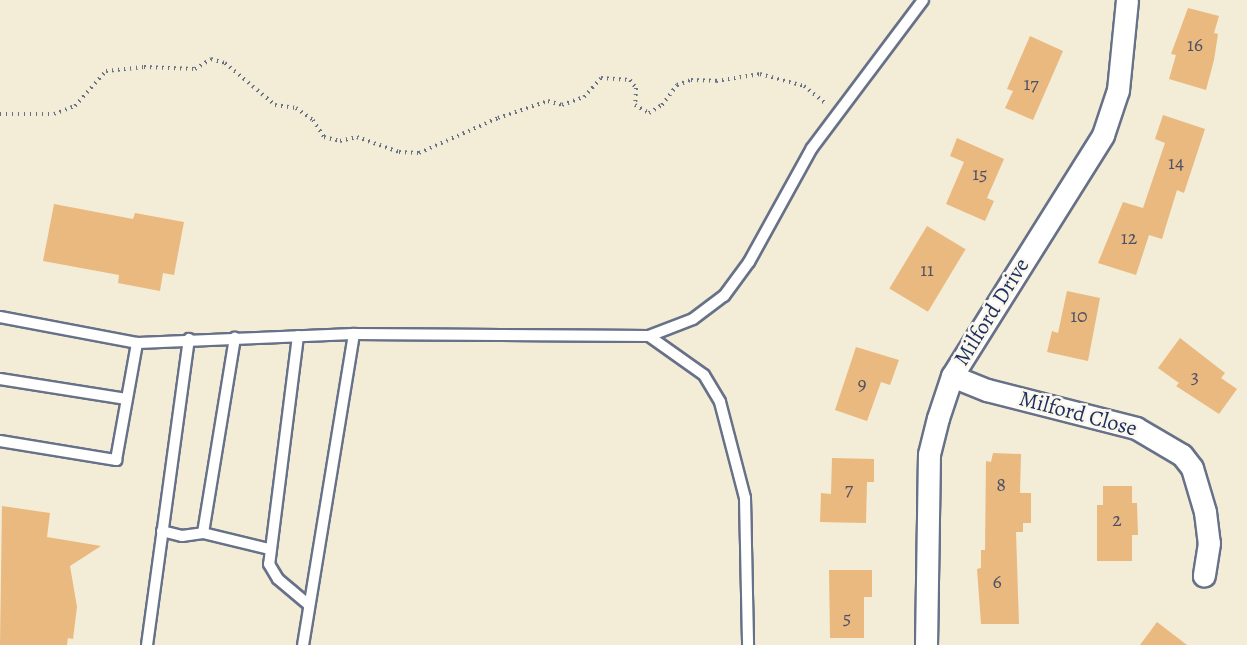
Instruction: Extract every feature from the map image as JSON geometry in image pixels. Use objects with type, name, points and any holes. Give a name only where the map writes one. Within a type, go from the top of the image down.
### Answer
[{"type":"street","name":"Milford Drive","points":[[926,645],[929,454],[952,376],[1102,135],[1118,90],[1127,0]]},
{"type":"street","name":"Milford Close","points":[[952,376],[987,390],[1136,428],[1182,454],[1192,468],[1205,512],[1209,543],[1204,576]]},
{"type":"lane","points":[[0,316],[137,343],[189,339],[354,334],[649,336],[693,319],[724,296],[749,262],[812,148],[923,0]]},
{"type":"lane","points":[[303,645],[354,334]]},
{"type":"lane","points":[[298,336],[286,450],[269,549],[272,573],[309,605]]},
{"type":"lane","points":[[649,336],[704,375],[720,402],[745,498],[748,645]]},
{"type":"lane","points":[[203,533],[235,338]]},
{"type":"lane","points":[[147,645],[189,339]]},
{"type":"lane","points":[[0,441],[116,460],[137,343]]},
{"type":"lane","points":[[0,379],[126,399]]},
{"type":"lane","points":[[162,531],[182,536],[203,533],[269,549]]},
{"type":"path","points":[[0,114],[54,114],[75,106],[106,71],[144,67],[195,69],[211,59],[225,63],[275,105],[296,108],[313,120],[324,137],[340,141],[357,137],[399,152],[419,153],[498,118],[548,101],[562,105],[584,97],[601,78],[630,80],[636,88],[635,105],[649,113],[662,105],[677,85],[691,80],[716,81],[760,75],[804,86],[838,114]]},
{"type":"building","points":[[1188,8],[1219,16],[1214,33],[1218,34],[1214,60],[1206,90],[1169,79],[1176,55],[1171,54]]},
{"type":"building","points":[[1030,36],[1063,51],[1033,120],[1005,108],[1013,91],[1007,89]]},
{"type":"building","points":[[1163,115],[1205,129],[1184,193],[1177,190],[1162,239],[1149,235],[1136,275],[1098,263],[1123,202],[1143,208],[1165,143],[1155,139]]},
{"type":"building","points":[[957,138],[1004,159],[987,198],[994,201],[985,221],[946,204],[964,162],[950,156]]},
{"type":"building","points":[[54,204],[133,219],[135,213],[184,222],[174,275],[163,273],[160,291],[118,283],[119,275],[43,261]]},
{"type":"building","points":[[927,226],[966,249],[928,312],[889,289]]},
{"type":"building","points":[[1067,291],[1100,298],[1088,361],[1047,352],[1052,331],[1058,333]]},
{"type":"building","points":[[1180,338],[1225,373],[1221,378],[1237,389],[1219,414],[1176,386],[1179,383],[1158,368]]},
{"type":"building","points":[[856,347],[899,360],[890,385],[881,382],[867,421],[835,410]]},
{"type":"building","points":[[993,453],[1021,454],[1020,493],[1031,493],[1031,523],[1023,523],[1023,532],[1016,532],[1019,624],[981,624],[977,569],[981,568],[981,550],[985,550],[986,461],[991,462]]},
{"type":"building","points":[[832,458],[874,459],[874,482],[867,482],[866,523],[820,522],[821,493],[831,494]]},
{"type":"building","points":[[1103,486],[1132,486],[1132,503],[1137,503],[1138,535],[1132,535],[1132,561],[1097,561],[1097,505],[1103,505]]},
{"type":"building","points":[[2,506],[50,513],[47,537],[101,546],[70,566],[77,607],[73,639],[68,638],[67,645],[0,645]]},
{"type":"building","points":[[829,570],[872,570],[872,597],[864,597],[864,638],[830,638]]},
{"type":"building","points":[[1157,622],[1187,645],[1140,645]]}]
